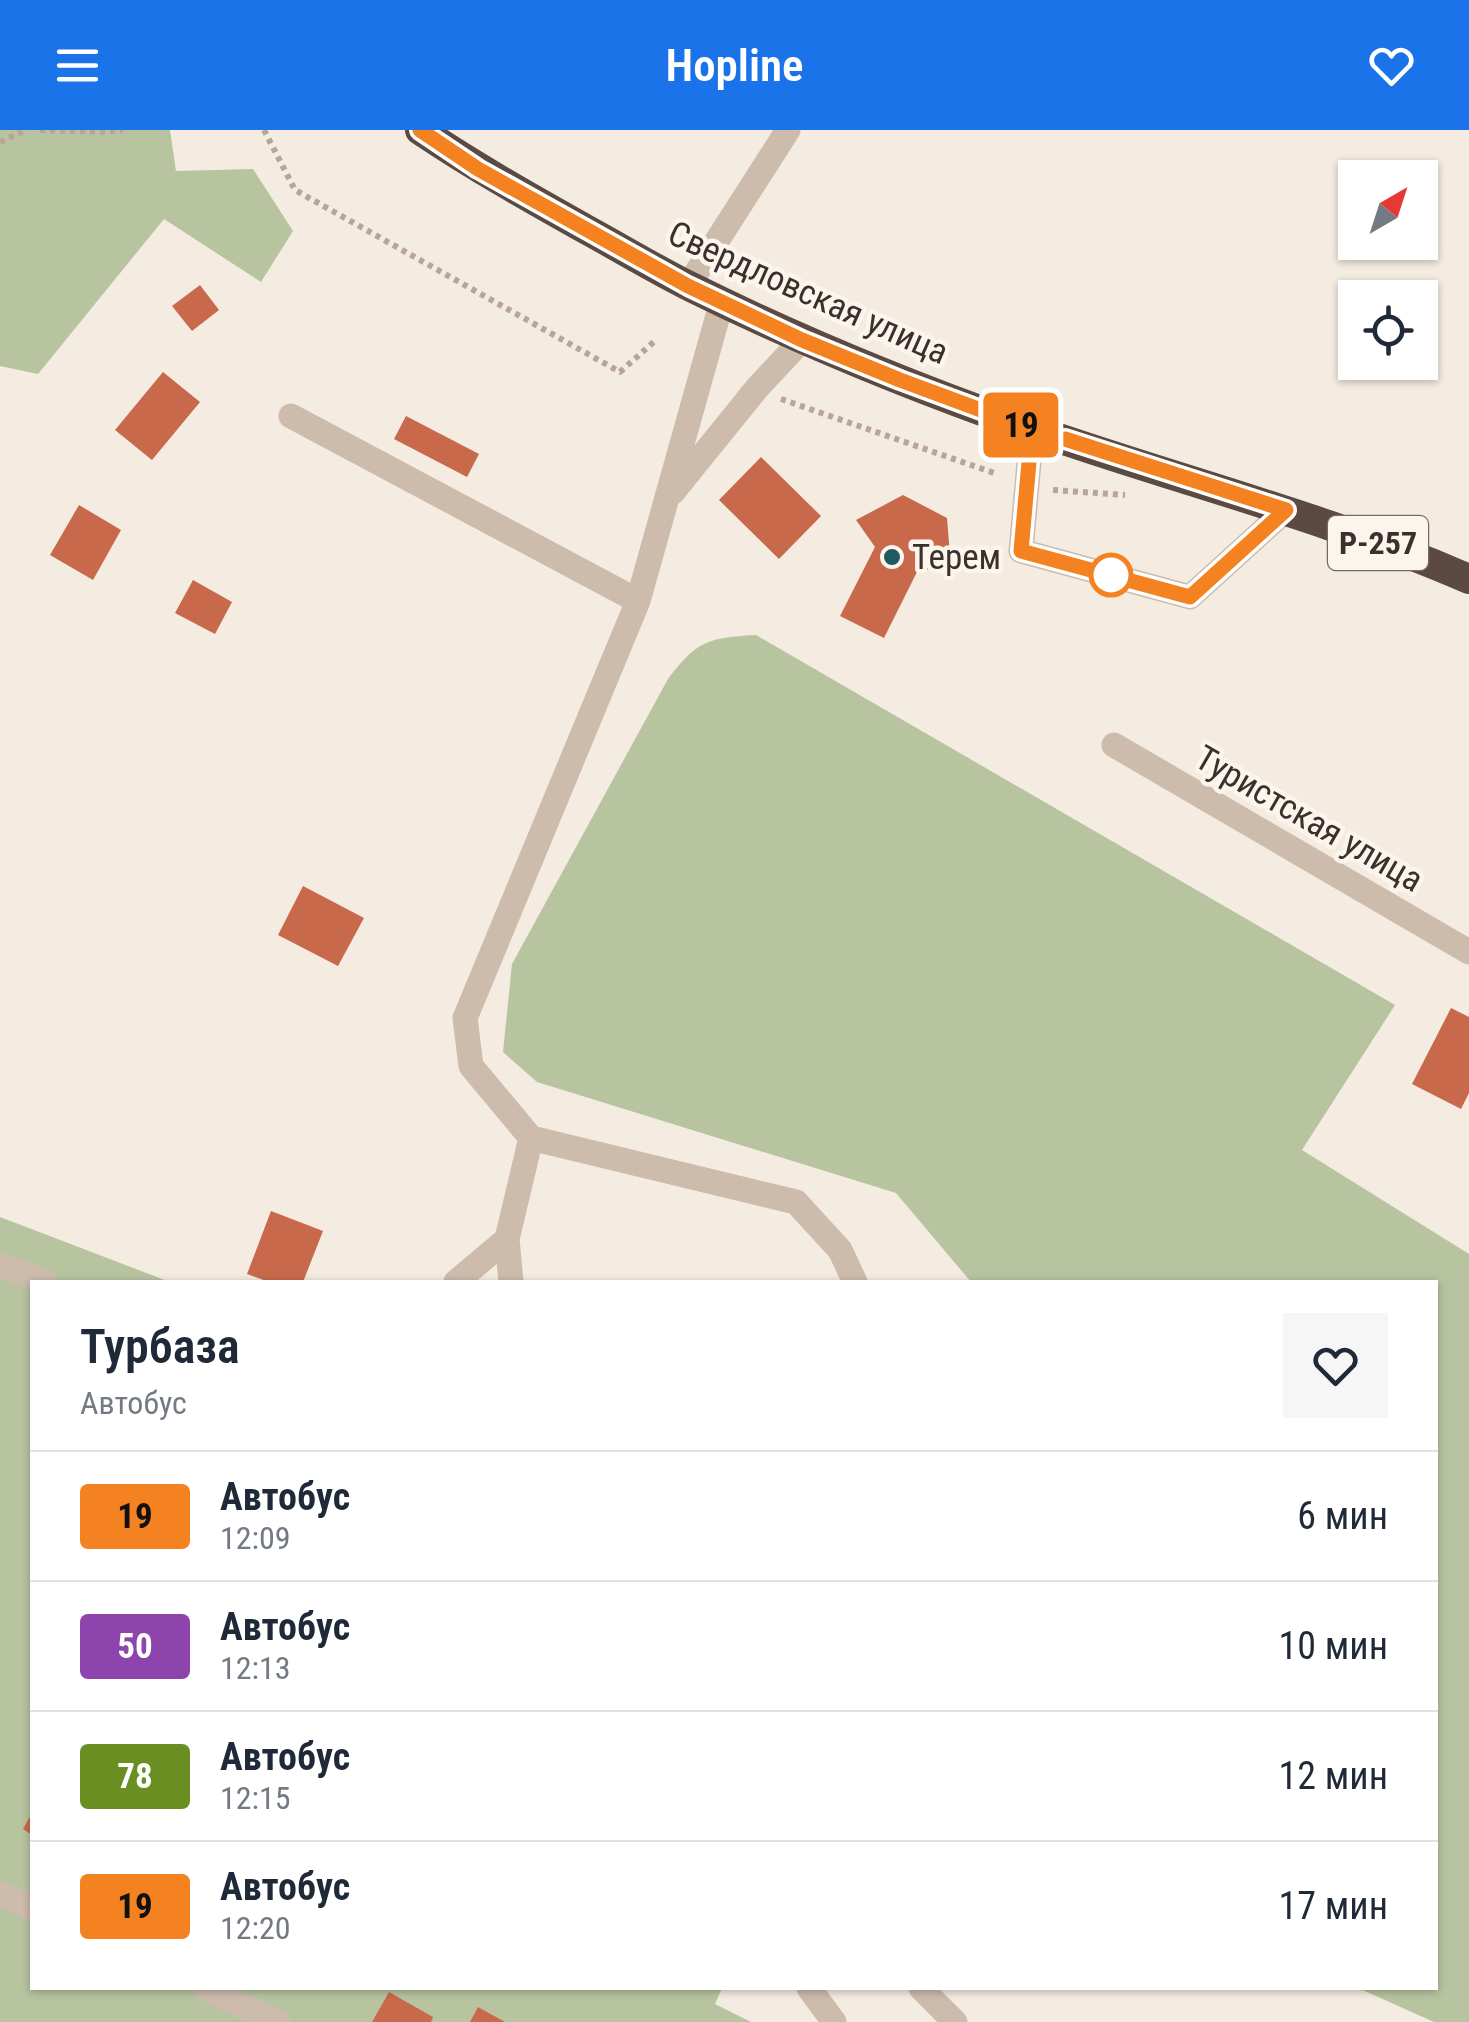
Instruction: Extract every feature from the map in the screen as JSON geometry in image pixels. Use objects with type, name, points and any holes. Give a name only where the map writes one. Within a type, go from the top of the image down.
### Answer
[{"type":"highway","name":"Свердловская улица","points":[[420,130],[478,169],[688,286],[802,340],[1032,429],[1286,510],[1469,579]]},
{"type":"street","points":[[688,286],[788,130]]},
{"type":"street","points":[[722,301],[638,601],[465,1018],[472,1066],[530,1138],[796,1202],[840,1250],[854,1280]]},
{"type":"street","points":[[666,500],[757,388],[802,340]]},
{"type":"street","points":[[291,416],[638,601]]},
{"type":"street","points":[[1032,429],[1021,551],[1190,597],[1286,510]]},
{"type":"street","name":"Туристская улица","points":[[1114,745],[1469,952]]},
{"type":"street","points":[[510,1280],[507,1239],[530,1138]]},
{"type":"street","points":[[458,1280],[507,1239]]},
{"type":"street","points":[[0,1265],[40,1280]]},
{"type":"street","points":[[0,1893],[30,1907]]},
{"type":"street","points":[[208,1990],[278,2022]]},
{"type":"street","points":[[810,1990],[834,2022]]},
{"type":"street","points":[[923,1990],[955,2022]]},
{"type":"path","points":[[0,142],[26,130]]},
{"type":"path","points":[[40,130],[123,130]]},
{"type":"path","points":[[264,130],[295,190],[620,372],[657,340]]},
{"type":"path","points":[[780,399],[997,474]]},
{"type":"path","points":[[1049,490],[1134,496]]},
{"type":"green space","points":[[0,130],[170,130],[176,171],[253,169],[293,231],[261,282],[164,219],[38,374],[0,366]]},
{"type":"green space","points":[[756,635],[1395,1005],[1302,1150],[1469,1254],[1469,2022],[1434,2022],[1362,1990],[1438,1990],[1438,1280],[969,1280],[896,1193],[537,1082],[503,1052],[512,964],[668,679],[696,649],[726,638]]},
{"type":"green space","points":[[0,1217],[165,1280],[30,1280],[30,1990],[721,1990],[715,2004],[751,2022],[0,2022]]},
{"type":"building","points":[[200,285],[219,310],[192,331],[172,306]]},
{"type":"building","points":[[163,372],[200,402],[152,460],[115,430]]},
{"type":"building","points":[[406,416],[479,454],[467,477],[394,439]]},
{"type":"building","points":[[761,457],[821,516],[779,559],[719,500]]},
{"type":"building","points":[[903,495],[947,518],[951,568],[918,570],[884,638],[840,616],[875,547],[856,520]]},
{"type":"building","points":[[79,505],[121,530],[93,580],[50,555]]},
{"type":"building","points":[[193,580],[232,602],[215,634],[175,613]]},
{"type":"building","points":[[303,886],[364,918],[338,966],[278,935]]},
{"type":"building","points":[[1451,1008],[1469,1017],[1469,1093],[1461,1109],[1412,1084]]},
{"type":"building","points":[[271,1211],[323,1231],[304,1280],[264,1280],[247,1274]]},
{"type":"building","points":[[389,1992],[433,2017],[431,2022],[372,2022]]},
{"type":"building","points":[[478,2007],[505,2022],[470,2022]]},
{"type":"bus line","name":"19","points":[[420,130],[478,169],[688,286],[802,340],[1032,429],[1021,551],[1190,597],[1286,510],[1065,439]]},
{"type":"place","name":"Терем","points":[[892,557]]}]
